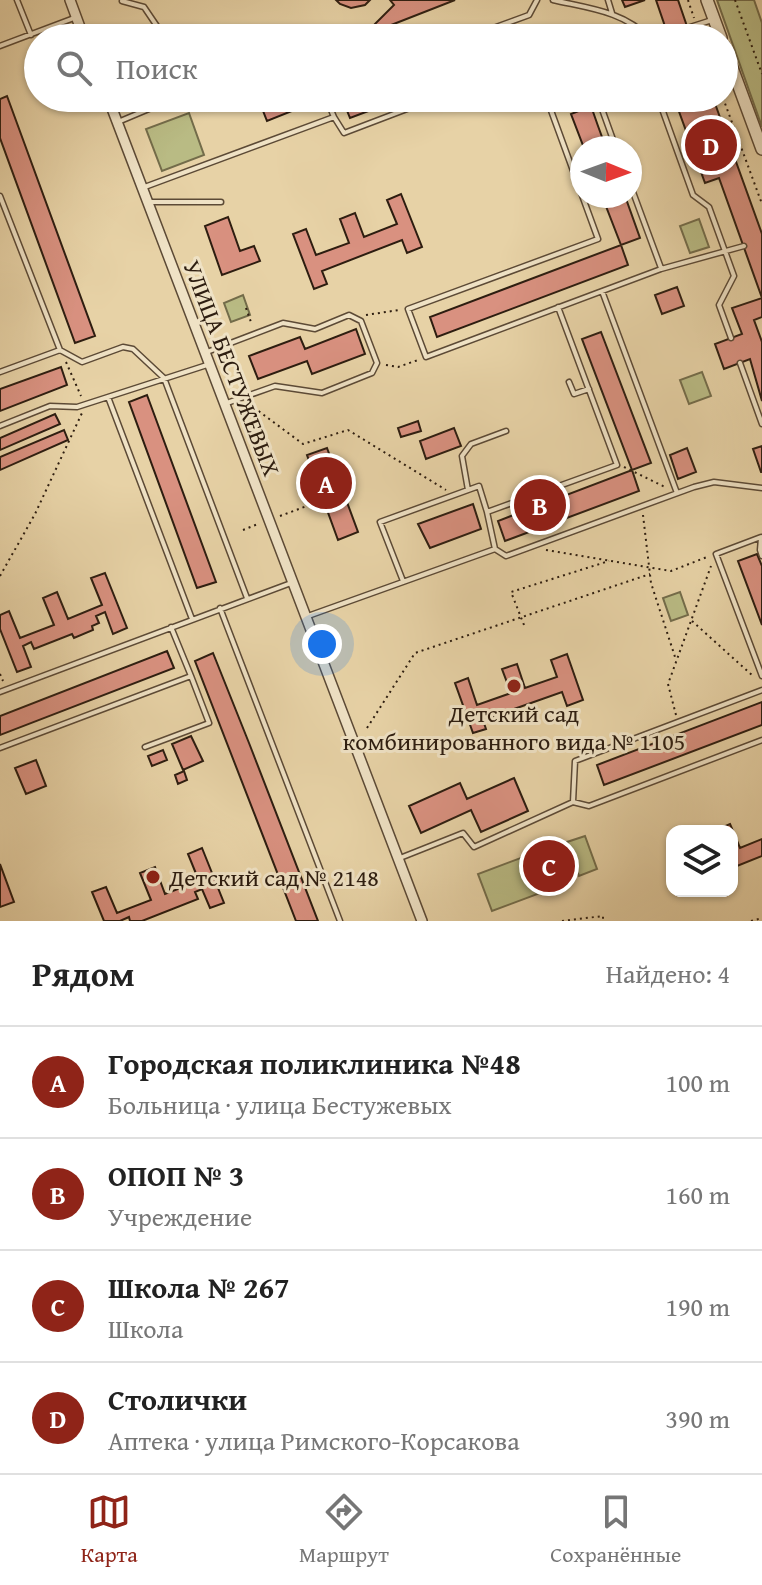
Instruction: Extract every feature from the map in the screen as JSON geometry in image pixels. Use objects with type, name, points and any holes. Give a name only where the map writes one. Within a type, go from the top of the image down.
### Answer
[{"type":"street","points":[[70,0],[79,24]]},
{"type":"street","points":[[707,0],[716,24]]},
{"type":"street","points":[[738,84],[762,149]]},
{"type":"street","name":"УЛИЦА БЕСТУЖЕВЫХ","points":[[113,112],[419,920]]},
{"type":"lane","points":[[17,0],[27,24]]},
{"type":"lane","points":[[504,24],[529,15],[537,0]]},
{"type":"lane","points":[[553,0],[612,13],[636,24]]},
{"type":"lane","points":[[608,0],[612,13]]},
{"type":"lane","points":[[122,1],[144,7],[156,24]]},
{"type":"lane","points":[[58,24],[76,17]]},
{"type":"lane","points":[[699,24],[714,19]]},
{"type":"lane","points":[[0,46],[24,37]]},
{"type":"lane","points":[[117,122],[139,112]]},
{"type":"lane","points":[[332,112],[344,133],[399,112]]},
{"type":"lane","points":[[552,112],[598,239],[408,309],[426,357],[661,269],[744,246]]},
{"type":"lane","points":[[603,112],[612,136]]},
{"type":"lane","points":[[663,112],[693,195],[709,207],[734,276],[719,305],[731,338]]},
{"type":"lane","points":[[142,188],[334,117]]},
{"type":"lane","points":[[0,196],[60,350],[82,362],[123,347],[133,349],[164,378],[247,598]]},
{"type":"lane","points":[[148,203],[221,202]]},
{"type":"lane","points":[[639,208],[661,269]]},
{"type":"lane","points":[[602,291],[677,493]]},
{"type":"lane","points":[[487,512],[617,465],[558,307]]},
{"type":"lane","points":[[205,352],[283,323],[315,329],[349,315],[361,321],[377,363],[372,373],[322,393],[275,386],[225,404]]},
{"type":"lane","points":[[0,372],[60,350]]},
{"type":"lane","points":[[740,363],[762,424]]},
{"type":"lane","points":[[0,426],[50,406],[77,407],[210,364]]},
{"type":"lane","points":[[569,382],[574,394],[589,389]]},
{"type":"lane","points":[[108,397],[192,619]]},
{"type":"lane","points":[[468,490],[462,456],[471,444],[506,431]]},
{"type":"lane","points":[[403,581],[380,522],[479,486],[495,549],[506,556],[714,482],[762,488]]},
{"type":"lane","points":[[762,556],[762,536],[716,554],[762,676]]},
{"type":"lane","points":[[304,618],[495,549]]},
{"type":"lane","points":[[0,692],[291,583]]},
{"type":"lane","points":[[220,608],[340,921]]},
{"type":"lane","points":[[145,747],[209,723],[171,627]]},
{"type":"lane","points":[[0,748],[191,676]]},
{"type":"lane","points":[[573,802],[575,761],[762,687]]},
{"type":"lane","points":[[398,859],[463,833],[474,847],[573,802],[589,806],[762,740]]},
{"type":"path","points":[[735,0],[762,74]]},
{"type":"path","points":[[728,112],[762,204]]},
{"type":"path","points":[[246,308],[255,333]]},
{"type":"path","points":[[361,321],[366,315],[408,309]]},
{"type":"path","points":[[0,576],[35,514],[85,404],[60,350]]},
{"type":"path","points":[[377,363],[398,367],[426,357]]},
{"type":"path","points":[[242,399],[303,444],[348,430],[454,495]]},
{"type":"path","points":[[617,465],[677,493]]},
{"type":"path","points":[[279,516],[323,500]]},
{"type":"path","points":[[642,506],[650,574],[677,661]]},
{"type":"path","points":[[243,530],[258,524]]},
{"type":"path","points":[[530,547],[671,571],[716,554]]},
{"type":"path","points":[[678,722],[668,684],[716,554]]},
{"type":"path","points":[[524,625],[511,592],[610,561]]},
{"type":"path","points":[[367,728],[415,653],[650,574]]},
{"type":"path","points":[[691,621],[762,687]]},
{"type":"path","points":[[562,921],[603,916],[603,921]]},
{"type":"path","points":[[751,921],[762,918]]},
{"type":"green space","points":[[717,0],[754,0],[762,23],[762,127],[738,59],[738,24],[726,24]]},
{"type":"green space","points":[[189,113],[204,155],[162,171],[146,129]]},
{"type":"green space","points":[[699,219],[709,247],[690,253],[680,226]]},
{"type":"green space","points":[[243,295],[250,315],[231,322],[224,303]]},
{"type":"green space","points":[[702,372],[711,396],[689,404],[680,380]]},
{"type":"green space","points":[[680,592],[688,615],[671,621],[663,598]]},
{"type":"green space","points":[[585,836],[597,869],[579,876],[567,842]]},
{"type":"green space","points":[[553,846],[567,883],[492,911],[478,874]]},
{"type":"building","points":[[336,0],[370,0],[365,5],[351,8]]},
{"type":"building","points":[[390,0],[455,0],[394,24],[375,24],[394,5]]},
{"type":"building","points":[[622,0],[645,0],[625,7]]},
{"type":"building","points":[[656,0],[678,0],[686,24],[664,24]]},
{"type":"building","points":[[7,96],[95,336],[75,343],[0,138],[0,99]]},
{"type":"building","points":[[263,112],[290,112],[267,121]]},
{"type":"building","points":[[348,112],[366,112],[350,118]]},
{"type":"building","points":[[593,112],[602,136],[579,136],[571,114]]},
{"type":"building","points":[[679,112],[718,112],[762,234],[762,298],[719,178],[705,183]]},
{"type":"building","points":[[401,194],[422,247],[407,253],[402,240],[322,271],[327,284],[314,289],[293,234],[306,229],[316,255],[349,243],[340,219],[355,213],[364,237],[397,224],[387,200]]},
{"type":"building","points":[[607,208],[629,208],[640,238],[621,245]]},
{"type":"building","points":[[228,217],[240,251],[254,246],[260,261],[222,275],[205,226]]},
{"type":"building","points":[[621,245],[628,265],[437,337],[430,317]]},
{"type":"building","points":[[677,287],[684,306],[662,314],[655,295]]},
{"type":"building","points":[[762,298],[762,317],[754,320],[762,342],[762,401],[750,359],[724,369],[715,344],[742,334],[732,308]]},
{"type":"building","points":[[356,329],[365,354],[312,374],[307,361],[258,379],[249,356],[300,337],[305,349]]},
{"type":"building","points":[[601,332],[651,463],[632,470],[582,339]]},
{"type":"building","points":[[61,367],[67,385],[0,411],[0,389]]},
{"type":"building","points":[[147,395],[216,582],[197,588],[129,402]]},
{"type":"building","points":[[55,414],[60,424],[0,450],[0,438]]},
{"type":"building","points":[[418,421],[421,431],[401,437],[398,428]]},
{"type":"building","points":[[454,428],[461,446],[426,459],[420,441]]},
{"type":"building","points":[[64,430],[68,440],[0,470],[0,457]]},
{"type":"building","points":[[762,446],[762,472],[761,472],[753,449]]},
{"type":"building","points":[[327,448],[358,532],[338,540],[307,455]]},
{"type":"building","points":[[687,448],[696,472],[678,479],[670,455]]},
{"type":"building","points":[[632,470],[639,491],[505,541],[498,521]]},
{"type":"building","points":[[473,504],[481,529],[430,548],[418,524]]},
{"type":"building","points":[[757,554],[762,566],[762,625],[738,561]]},
{"type":"building","points":[[105,573],[127,628],[113,634],[105,612],[96,616],[99,623],[92,626],[93,630],[74,638],[72,634],[34,649],[31,642],[23,646],[31,667],[17,672],[0,629],[0,615],[9,611],[20,638],[54,625],[43,598],[57,592],[68,619],[102,605],[91,578]]},
{"type":"building","points":[[167,651],[174,668],[0,735],[0,716]]},
{"type":"building","points":[[213,653],[318,921],[296,921],[195,661]]},
{"type":"building","points":[[567,654],[583,700],[567,706],[562,692],[483,720],[486,729],[473,733],[455,683],[468,678],[477,705],[511,693],[502,669],[517,664],[525,688],[557,677],[551,660]]},
{"type":"building","points":[[762,702],[762,725],[604,785],[597,765]]},
{"type":"building","points":[[191,736],[203,761],[183,770],[172,744]]},
{"type":"building","points":[[163,750],[167,760],[152,766],[148,756]]},
{"type":"building","points":[[36,760],[46,786],[26,794],[15,768]]},
{"type":"building","points":[[184,771],[187,780],[178,784],[175,775]]},
{"type":"building","points":[[514,778],[528,811],[481,832],[471,810],[421,833],[409,806],[460,783],[467,799]]},
{"type":"building","points":[[762,839],[762,856],[738,866],[738,843],[740,848]]},
{"type":"building","points":[[202,848],[224,903],[210,908],[202,889],[195,892],[198,899],[142,921],[130,921],[129,917],[120,921],[104,921],[92,892],[106,887],[117,913],[151,900],[140,873],[155,867],[165,894],[199,881],[188,854]]},
{"type":"building","points":[[0,864],[14,902],[0,907]]},
{"type":"place","name":"Столички","points":[[711,145]]},
{"type":"place","name":"Городская поликлиника №48","points":[[326,483]]},
{"type":"place","name":"ОПОП № 3","points":[[540,505]]},
{"type":"place","name":"Детский сад комбинированного вида № 1105","points":[[514,686]]},
{"type":"place","name":"Школа № 267","points":[[549,866]]},
{"type":"place","name":"Детский сад № 2148","points":[[153,877]]}]
